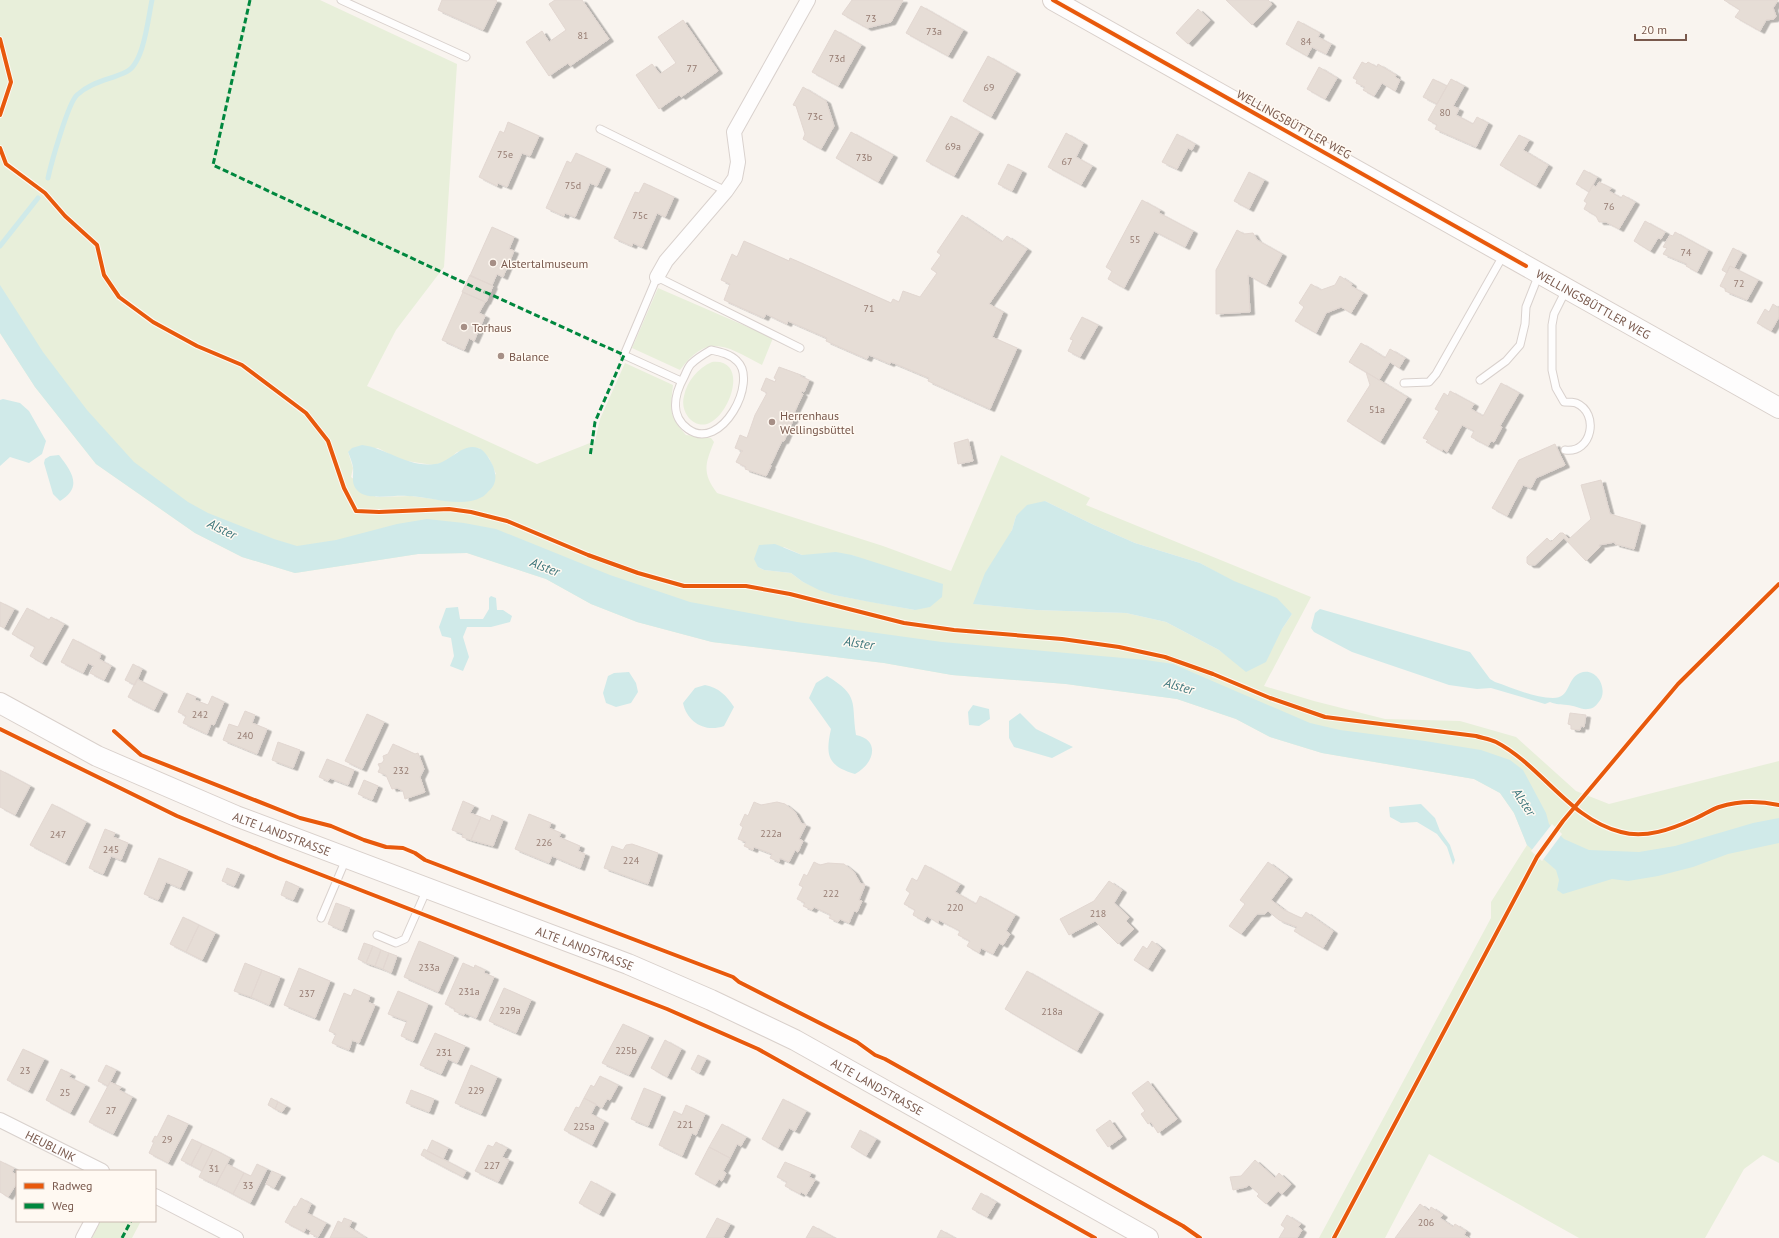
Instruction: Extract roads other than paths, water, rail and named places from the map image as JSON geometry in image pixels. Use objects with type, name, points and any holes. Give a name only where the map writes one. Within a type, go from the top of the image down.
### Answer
[{"type":"main road","name":"WELLINGSBÜTTLER WEG","points":[[1053,0],[1779,408]]},
{"type":"main road","name":"ALTE LANDSTRASSE","points":[[0,703],[97,756],[236,816],[346,859],[628,964],[711,1000],[794,1040],[1148,1238]]},
{"type":"street","points":[[657,277],[666,261],[726,192],[735,178],[738,162],[734,132],[808,0]]},
{"type":"street","name":"HEUBLINK","points":[[0,1120],[100,1170]]},
{"type":"street","points":[[156,1197],[236,1238]]},
{"type":"street","points":[[83,1238],[91,1222]]},
{"type":"lane","points":[[341,0],[466,57]]},
{"type":"lane","points":[[600,129],[726,192]]},
{"type":"lane","points":[[1404,383],[1429,382],[1436,374],[1504,254]]},
{"type":"lane","points":[[1480,380],[1506,361],[1520,345],[1525,324],[1526,307],[1539,273]]},
{"type":"lane","points":[[681,381],[624,355],[657,277],[800,348]]},
{"type":"lane","points":[[1565,450],[1578,449],[1584,445],[1588,440],[1590,425],[1589,417],[1584,409],[1576,403],[1564,402],[1556,388],[1552,370],[1552,320],[1566,289]]},
{"type":"lane","points":[[711,350],[724,353],[738,361],[744,377],[738,404],[723,426],[709,433],[693,433],[680,424],[675,411],[676,397],[681,381],[690,365],[711,350]]},
{"type":"lane","points":[[320,918],[346,859]]},
{"type":"lane","points":[[377,935],[396,943],[405,940],[428,889]]},
{"type":"water","name":"Alster","points":[[0,285],[43,352],[87,410],[134,462],[188,502],[208,513],[274,539],[297,546],[336,540],[397,524],[427,519],[464,523],[496,529],[610,575],[690,602],[797,622],[942,642],[1146,660],[1173,664],[1310,723],[1340,730],[1481,750],[1510,760],[1523,770],[1546,813],[1549,824],[1564,839],[1589,850],[1639,852],[1675,846],[1753,823],[1779,818],[1779,843],[1728,854],[1693,867],[1658,876],[1628,881],[1612,879],[1563,894],[1557,890],[1559,880],[1556,870],[1527,845],[1514,813],[1500,793],[1474,779],[1322,753],[1270,737],[1236,719],[1177,699],[1066,684],[952,675],[884,663],[712,642],[637,622],[591,604],[546,579],[467,553],[418,554],[295,573],[242,557],[195,533],[96,464],[35,387],[0,333]]},
{"type":"water","points":[[3,399],[20,403],[29,411],[46,441],[42,454],[29,463],[10,457],[0,466],[0,400]]},
{"type":"water","points":[[362,445],[380,450],[407,461],[425,464],[435,464],[441,462],[467,448],[478,448],[481,449],[489,458],[495,472],[495,481],[491,489],[483,496],[464,502],[402,496],[368,496],[359,492],[354,486],[352,461],[348,452],[352,448]]},
{"type":"water","points":[[59,455],[68,467],[73,479],[71,490],[67,496],[60,501],[53,494],[44,463],[45,459],[50,456]]},
{"type":"water","points":[[1045,501],[1135,543],[1200,563],[1234,581],[1277,598],[1292,614],[1282,629],[1266,662],[1246,672],[1219,650],[1166,622],[1126,613],[1036,610],[973,604],[985,573],[1012,530],[1016,516],[1027,505]]},
{"type":"water","points":[[775,544],[802,555],[836,552],[852,555],[943,584],[942,597],[930,607],[915,610],[834,595],[803,582],[791,573],[764,570],[758,567],[754,559],[759,545]]},
{"type":"water","points":[[491,596],[496,598],[497,610],[503,610],[512,616],[510,622],[491,627],[467,627],[463,637],[469,657],[463,671],[450,666],[454,656],[451,638],[442,636],[439,627],[446,608],[458,607],[460,619],[483,619],[489,609],[489,598]]},
{"type":"water","points":[[1320,609],[1470,652],[1490,679],[1531,695],[1546,698],[1559,697],[1566,692],[1572,679],[1580,673],[1586,672],[1592,673],[1596,676],[1600,681],[1603,692],[1601,698],[1594,707],[1585,709],[1550,702],[1545,704],[1491,688],[1477,689],[1449,685],[1352,652],[1314,632],[1311,628],[1315,613]]},
{"type":"water","points":[[629,672],[636,683],[638,692],[631,703],[616,707],[606,703],[603,693],[608,676],[614,673]]},
{"type":"water","points":[[827,676],[845,689],[849,695],[852,701],[856,735],[864,738],[872,747],[872,753],[867,764],[862,770],[855,774],[839,767],[831,759],[828,746],[831,729],[809,698],[816,683]]},
{"type":"water","points":[[705,685],[722,693],[734,707],[724,726],[717,728],[704,727],[688,716],[685,710],[683,703],[695,688]]},
{"type":"water","points":[[973,705],[989,709],[990,719],[979,726],[969,725],[968,712]]},
{"type":"water","points":[[1020,713],[1036,729],[1073,747],[1052,758],[1014,747],[1009,738],[1009,721]]},
{"type":"water","points":[[1421,804],[1435,818],[1440,831],[1450,845],[1455,860],[1453,865],[1447,847],[1437,834],[1417,822],[1401,823],[1390,817],[1389,807]]},
{"type":"waterway","points":[[48,178],[60,134],[73,100],[88,87],[120,75],[132,67],[137,60],[144,40],[152,0]]},
{"type":"waterway","points":[[0,246],[38,198]]},
{"type":"place","name":"Alstertalmuseum","points":[[493,263]]},
{"type":"place","name":"Torhaus","points":[[464,327]]},
{"type":"place","name":"Balance","points":[[501,356]]},
{"type":"place","name":"Herrenhaus Wellingsbüttel","points":[[772,422]]}]
